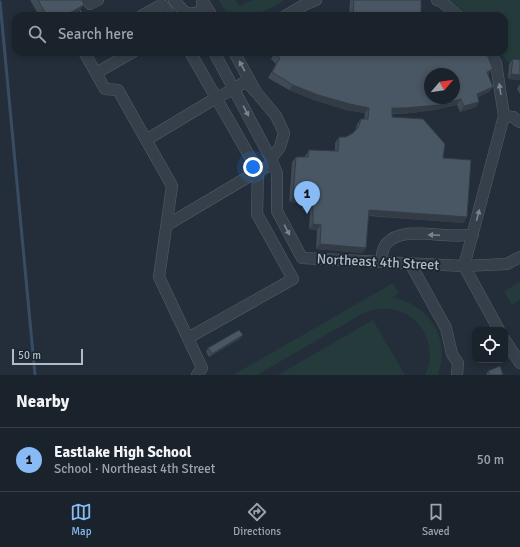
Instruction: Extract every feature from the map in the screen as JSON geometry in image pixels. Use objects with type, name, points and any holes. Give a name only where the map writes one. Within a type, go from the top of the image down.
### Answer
[{"type":"street","points":[[88,0],[90,4],[98,0]]},
{"type":"street","points":[[174,0],[184,12]]},
{"type":"street","points":[[198,12],[202,8],[202,0]]},
{"type":"street","points":[[202,0],[210,12]]},
{"type":"street","points":[[292,12],[316,0]]},
{"type":"street","points":[[437,0],[442,2],[453,12]]},
{"type":"street","points":[[147,12],[162,2],[168,12]]},
{"type":"street","points":[[86,56],[105,89],[118,90],[172,186],[159,277],[202,368],[197,375]]},
{"type":"street","points":[[96,73],[126,56]]},
{"type":"street","points":[[188,338],[293,279],[257,214],[258,171],[192,56]]},
{"type":"street","name":"Northeast 4th Street","points":[[216,56],[278,173],[276,211],[302,258],[464,266],[507,264],[520,257]]},
{"type":"street","points":[[220,63],[222,56]]},
{"type":"street","points":[[236,56],[256,92]]},
{"type":"street","points":[[492,56],[496,63],[504,116],[464,266],[497,327]]},
{"type":"street","points":[[146,140],[243,83],[249,84],[276,116],[284,133],[280,147],[272,161],[258,171],[167,225]]},
{"type":"street","points":[[504,116],[513,117],[520,122]]},
{"type":"street","points":[[381,262],[382,251],[387,244],[391,240],[401,235],[472,235]]},
{"type":"street","points":[[410,263],[446,328],[452,354],[458,363],[456,375]]},
{"type":"street","points":[[508,345],[520,363]]},
{"type":"green space","points":[[219,0],[235,0],[240,6],[252,0],[285,0],[262,12],[226,12]]},
{"type":"green space","points":[[447,0],[520,0],[520,63],[508,62],[503,56],[508,56],[508,12],[462,12],[456,5]]},
{"type":"green space","points":[[520,282],[520,300],[512,305],[504,291]]},
{"type":"green space","points":[[393,283],[399,293],[393,297],[406,301],[427,316],[439,336],[442,348],[438,375],[425,375],[429,365],[430,354],[424,333],[418,324],[411,317],[401,312],[386,309],[369,311],[362,314],[257,375],[233,375]]},
{"type":"green space","points":[[373,320],[405,375],[278,375]]},
{"type":"building","points":[[38,0],[82,0],[84,5],[71,12],[45,12]]},
{"type":"building","points":[[354,0],[421,0],[421,12],[353,12]]},
{"type":"building","points":[[277,56],[488,56],[493,69],[487,72],[493,87],[477,94],[479,102],[464,106],[460,99],[460,68],[424,68],[424,104],[443,104],[392,108],[392,117],[423,119],[445,144],[443,158],[471,160],[467,217],[369,210],[366,248],[320,244],[321,225],[313,224],[313,206],[305,205],[306,198],[293,197],[296,157],[308,157],[309,150],[338,151],[339,137],[346,137],[353,133],[358,128],[361,119],[368,119],[369,108],[318,95],[293,85],[272,72],[280,58]]},
{"type":"building","points":[[513,59],[520,60],[520,75],[511,74]]},
{"type":"building","points":[[239,330],[243,335],[212,354],[208,348]]},
{"type":"building","points":[[500,366],[503,375],[490,375],[488,371]]},
{"type":"waterway","points":[[0,2],[35,375]]},
{"type":"place","name":"Eastlake High School","points":[[307,214]]}]
